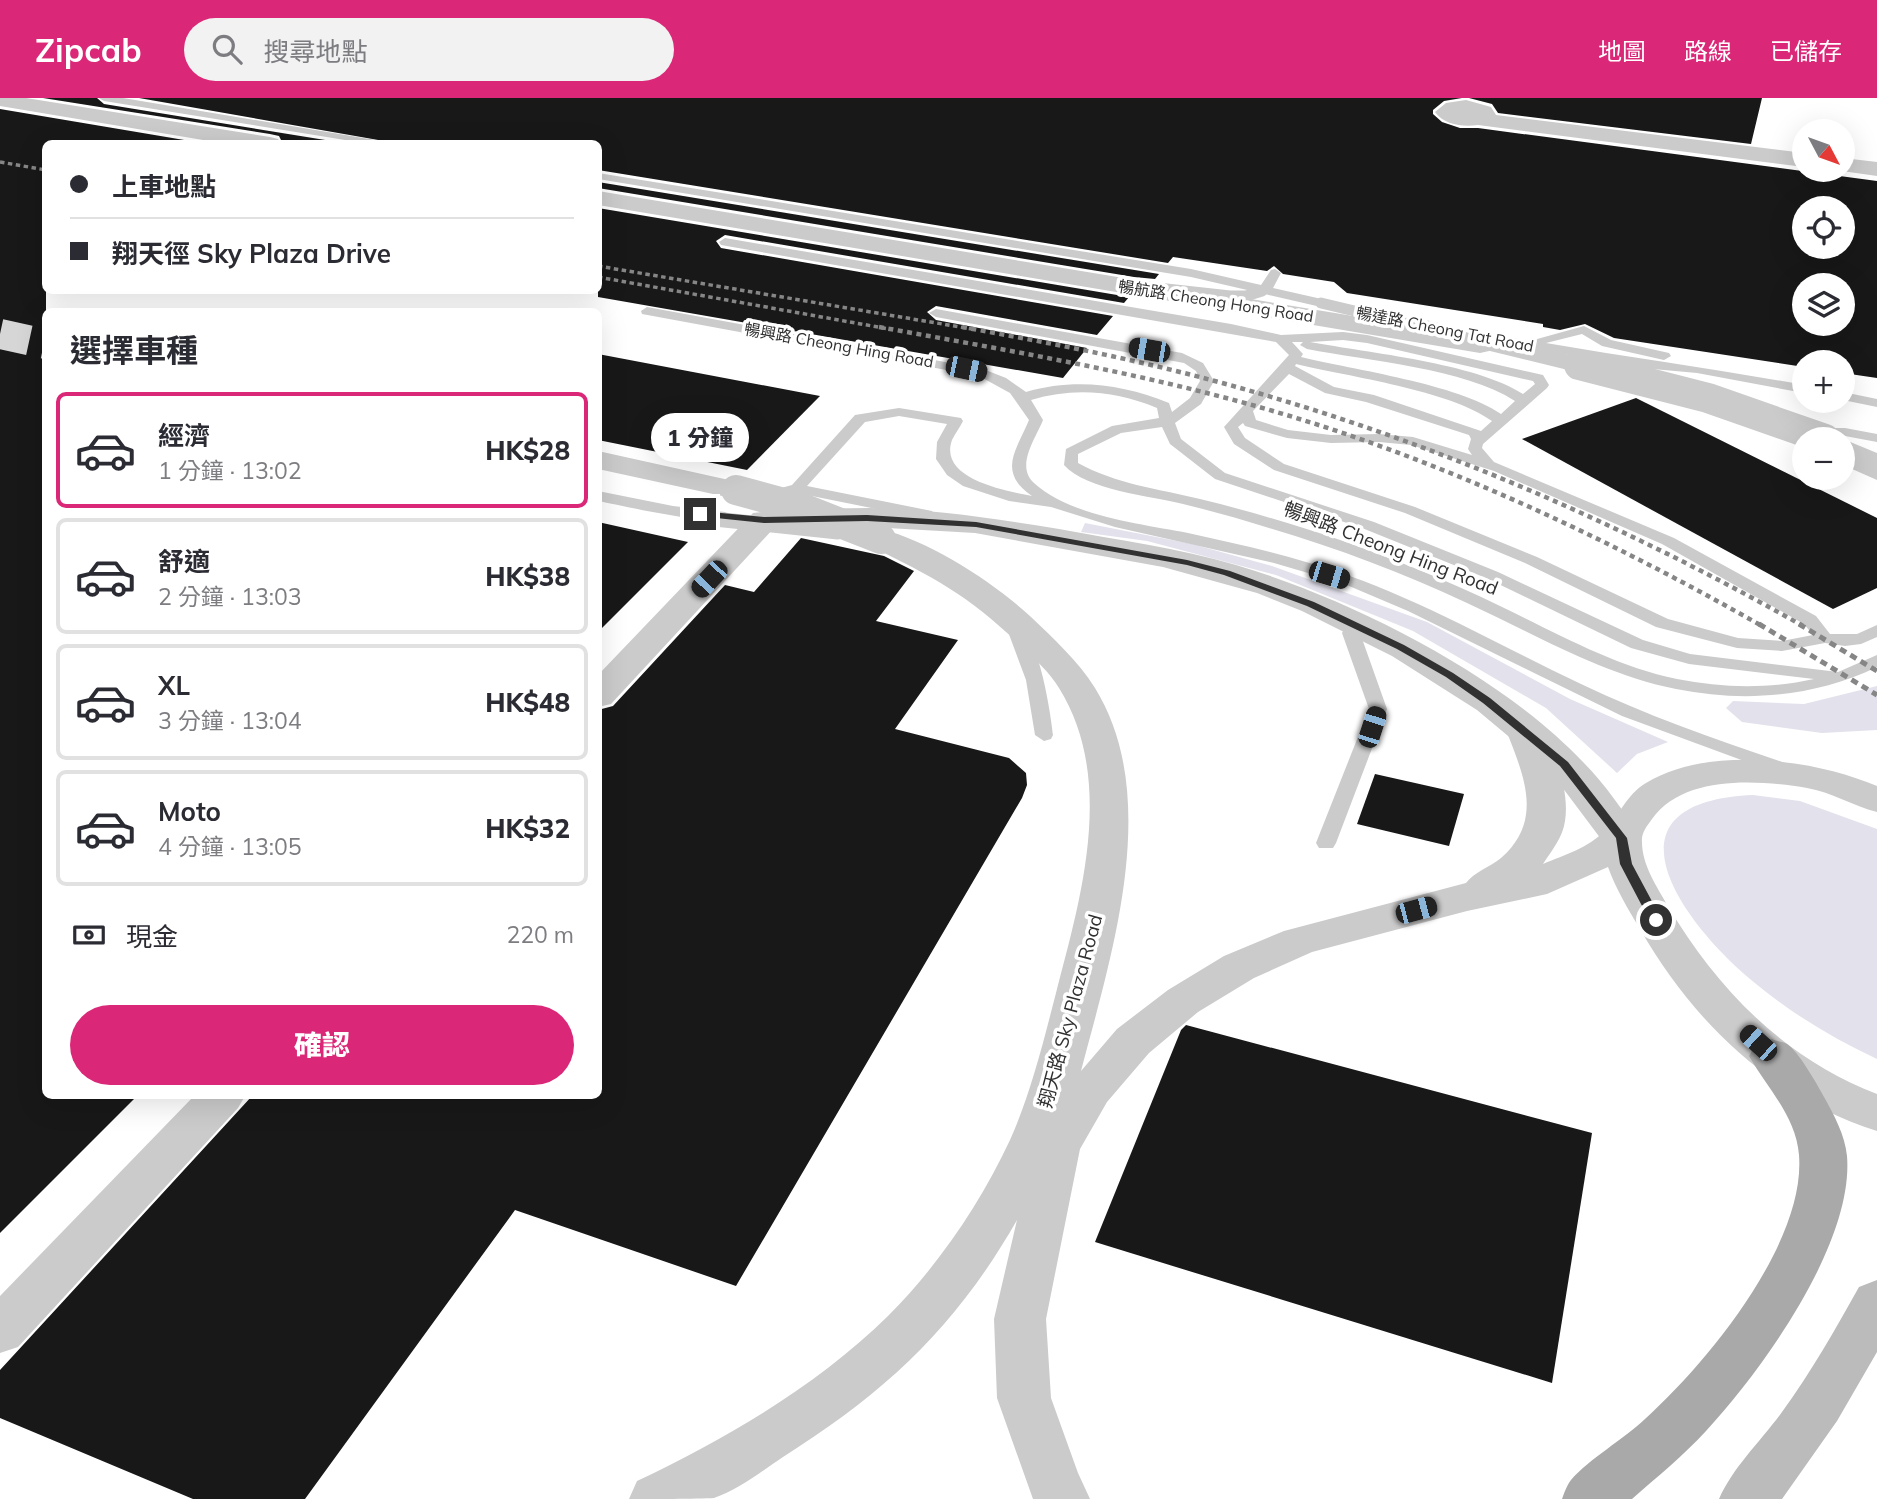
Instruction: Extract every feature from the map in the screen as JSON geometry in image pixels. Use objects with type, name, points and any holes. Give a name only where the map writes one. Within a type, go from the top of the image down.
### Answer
[{"type":"main road","points":[[1590,1499],[1665,1436],[1730,1364],[1805,1245],[1823,1190],[1823,1156],[1812,1115],[1772,1056]]},
{"type":"main road","points":[[1747,1499],[1804,1425],[1856,1343],[1877,1302]]},
{"type":"street","points":[[0,100],[245,140]]},
{"type":"street","points":[[1792,152],[1481,115],[1666,148],[1792,159]]},
{"type":"street","points":[[1855,160],[1877,163]]},
{"type":"street","points":[[1855,166],[1877,169]]},
{"type":"street","name":"暢航路 Cheong Hong Road","points":[[602,199],[1415,334],[1579,365],[1708,398],[1792,427]]},
{"type":"street","points":[[1855,454],[1877,464]]},
{"type":"street","name":"翔天路 Sky Plaza Road","points":[[602,461],[736,490],[802,508],[881,539],[972,586],[1053,658],[1080,694],[1101,745],[1111,802],[1107,870],[1058,1069],[1034,1137],[996,1213],[951,1280],[884,1353],[803,1416],[685,1486],[657,1499]]},
{"type":"street","points":[[602,692],[764,520],[849,518],[976,524],[1135,551],[1227,573],[1299,599],[1355,624],[1449,675],[1524,730],[1564,764],[1621,838],[1626,864],[1668,941],[1695,982],[1772,1056],[1811,1083],[1850,1104],[1877,1113]]},
{"type":"street","points":[[1467,897],[1508,874],[1538,844],[1546,826],[1548,805],[1544,778],[1524,730]]},
{"type":"street","points":[[1062,1499],[1053,1482],[1024,1398],[1020,1319],[1057,1147],[1091,1090],[1133,1041],[1183,1001],[1239,967],[1299,942],[1467,897],[1533,884],[1598,856],[1621,838],[1636,811],[1654,793],[1683,779],[1713,774],[1812,778],[1877,776]]},
{"type":"street","points":[[1812,778],[1877,800]]},
{"type":"street","points":[[0,1331],[219,1099]]},
{"type":"lane","points":[[104,98],[369,140]]},
{"type":"lane","points":[[602,177],[1191,273],[1270,282],[1321,303],[1579,365]]},
{"type":"lane","points":[[724,242],[1173,318],[1281,339],[1441,371],[1504,388],[1518,394],[1524,401]]},
{"type":"lane","name":"暢達路 Cheong Tat Road","points":[[1085,274],[1293,302],[1409,321],[1525,345],[1653,365],[1697,369],[1792,387]]},
{"type":"lane","points":[[1112,284],[1246,296],[1270,282]]},
{"type":"lane","name":"暢興路 Cheong Hing Road","points":[[647,311],[983,373],[1006,382],[1025,397]]},
{"type":"lane","points":[[936,313],[1171,354],[1194,361],[1205,372],[1208,382],[1196,401],[1167,422]]},
{"type":"lane","points":[[1525,345],[1584,330],[1607,343],[1657,353],[1697,369]]},
{"type":"lane","points":[[1281,339],[1343,336],[1367,339],[1538,378],[1542,385],[1479,440],[1475,449],[1489,465]]},
{"type":"lane","points":[[1281,339],[1296,354],[1291,364],[1231,427],[1239,441],[1279,467],[1410,510],[1471,535],[1531,560],[1662,624],[1737,643],[1782,646],[1825,638],[1845,641],[1861,639],[1877,630]]},
{"type":"lane","points":[[1291,364],[1474,405],[1495,414],[1501,421]]},
{"type":"lane","points":[[1291,364],[1330,390],[1369,398],[1466,429],[1479,440]]},
{"type":"lane","points":[[1055,505],[1026,484],[1020,475],[1018,463],[1021,450],[1036,420],[1025,397],[1049,389],[1101,388],[1127,392],[1164,406],[1175,441],[1220,476],[1368,525],[1492,575],[1637,644],[1689,659],[1838,676]]},
{"type":"lane","points":[[1855,398],[1877,403]]},
{"type":"lane","points":[[1246,410],[1250,423],[1287,434],[1331,439],[1379,438],[1413,441],[1489,465],[1570,497],[1668,541],[1810,620],[1825,638]]},
{"type":"lane","points":[[797,488],[860,418],[900,412],[926,414],[956,421],[942,444],[943,457],[953,471],[966,482],[985,492],[1055,505],[1247,551],[1348,580],[1419,610],[1608,704],[1661,726],[1812,778]]},
{"type":"lane","name":"暢興路 Cheong Hing Road","points":[[1167,422],[1126,426],[1102,433],[1072,452],[1071,465],[1093,478],[1229,511],[1325,540],[1451,589],[1612,664],[1673,683],[1730,690],[1791,691],[1877,660]]},
{"type":"lane","points":[[1855,435],[1877,438]]},
{"type":"lane","points":[[1855,465],[1877,475]]},
{"type":"lane","points":[[602,469],[721,494],[761,498],[797,488],[976,524]]},
{"type":"lane","points":[[602,500],[673,511],[764,520]]},
{"type":"lane","name":"翔天路 Sky Plaza Road","points":[[602,500],[694,517],[827,530],[881,539]]},
{"type":"lane","points":[[1059,539],[1080,513]]},
{"type":"lane","points":[[1010,617],[1030,659],[1040,694],[1044,735]]},
{"type":"lane","points":[[1326,842],[1378,709],[1351,634],[1355,624]]},
{"type":"shaded area","points":[[1085,523],[1192,544],[1272,566],[1427,622],[1570,699],[1668,742],[1637,754],[1617,773],[1546,708],[1413,631],[1276,575],[1147,541],[1081,532]]},
{"type":"shaded area","points":[[1877,686],[1877,730],[1822,733],[1742,722],[1726,708],[1733,701],[1804,704]]},
{"type":"shaded area","points":[[1753,795],[1800,801],[1877,829],[1877,1059],[1811,1024],[1750,979],[1699,926],[1679,897],[1666,868],[1665,841],[1676,818],[1705,802]]},
{"type":"building","points":[[43,98],[97,98],[104,104],[325,140],[281,140],[279,136]]},
{"type":"building","points":[[139,98],[1462,98],[1444,101],[1433,110],[1433,114],[1442,122],[1460,128],[1478,128],[1792,170],[1792,182],[1855,182],[1855,178],[1877,181],[1877,378],[1855,375],[1855,350],[1792,350],[1792,365],[1614,338],[1585,324],[1560,330],[1543,327],[1543,324],[1347,293],[1334,282],[1283,274],[1274,266],[1267,271],[1173,257],[1168,263],[602,171],[602,140],[378,140]]},
{"type":"building","points":[[1469,98],[1762,98],[1751,144],[1498,113],[1492,104]]},
{"type":"building","points":[[0,109],[184,140],[42,140],[42,294],[46,294],[46,308],[42,308],[42,1099],[134,1099],[0,1233]]},
{"type":"building","points":[[602,183],[1159,274],[1155,279],[602,189]]},
{"type":"building","points":[[602,209],[1129,297],[1124,303],[725,235],[716,241],[721,248],[1113,316],[1097,335],[936,306],[927,312],[936,320],[1087,348],[1063,378],[598,297],[598,294],[602,294]]},
{"type":"building","points":[[602,355],[820,396],[747,470],[602,441]]},
{"type":"building","points":[[1636,398],[1792,476],[1792,490],[1821,490],[1877,518],[1877,588],[1833,609],[1522,439]]},
{"type":"building","points":[[602,523],[688,542],[602,628]]},
{"type":"building","points":[[801,538],[884,556],[914,571],[876,621],[958,640],[895,729],[1009,758],[1026,773],[1027,785],[1022,798],[736,1286],[515,1210],[305,1499],[193,1499],[0,1418],[0,1370],[249,1099],[602,1099],[602,709],[613,706],[725,585],[754,592]]},
{"type":"building","points":[[1375,774],[1464,794],[1449,846],[1357,824]]},
{"type":"building","points":[[1186,1025],[1592,1133],[1552,1383],[1095,1242],[1181,1030]]},
{"type":"tunnel","points":[[0,334],[42,343]]},
{"type":"railway","points":[[0,162],[42,169]]},
{"type":"railway","points":[[602,267],[972,329]]},
{"type":"railway","points":[[602,278],[889,329]]},
{"type":"railway","points":[[879,327],[1175,385],[1337,431],[1400,453],[1524,504],[1644,562],[1762,626]]},
{"type":"railway","points":[[962,327],[1180,372],[1365,427],[1440,454],[1588,516],[1732,587],[1803,626]]},
{"type":"railway","points":[[1759,624],[1877,695]]},
{"type":"railway","points":[[1799,624],[1877,671]]},
{"type":"route","points":[[700,514],[764,520],[867,518],[976,524],[1135,551],[1187,563],[1227,573],[1310,604],[1401,647],[1449,675],[1486,700],[1564,764],[1621,838],[1626,864],[1656,920]]}]
